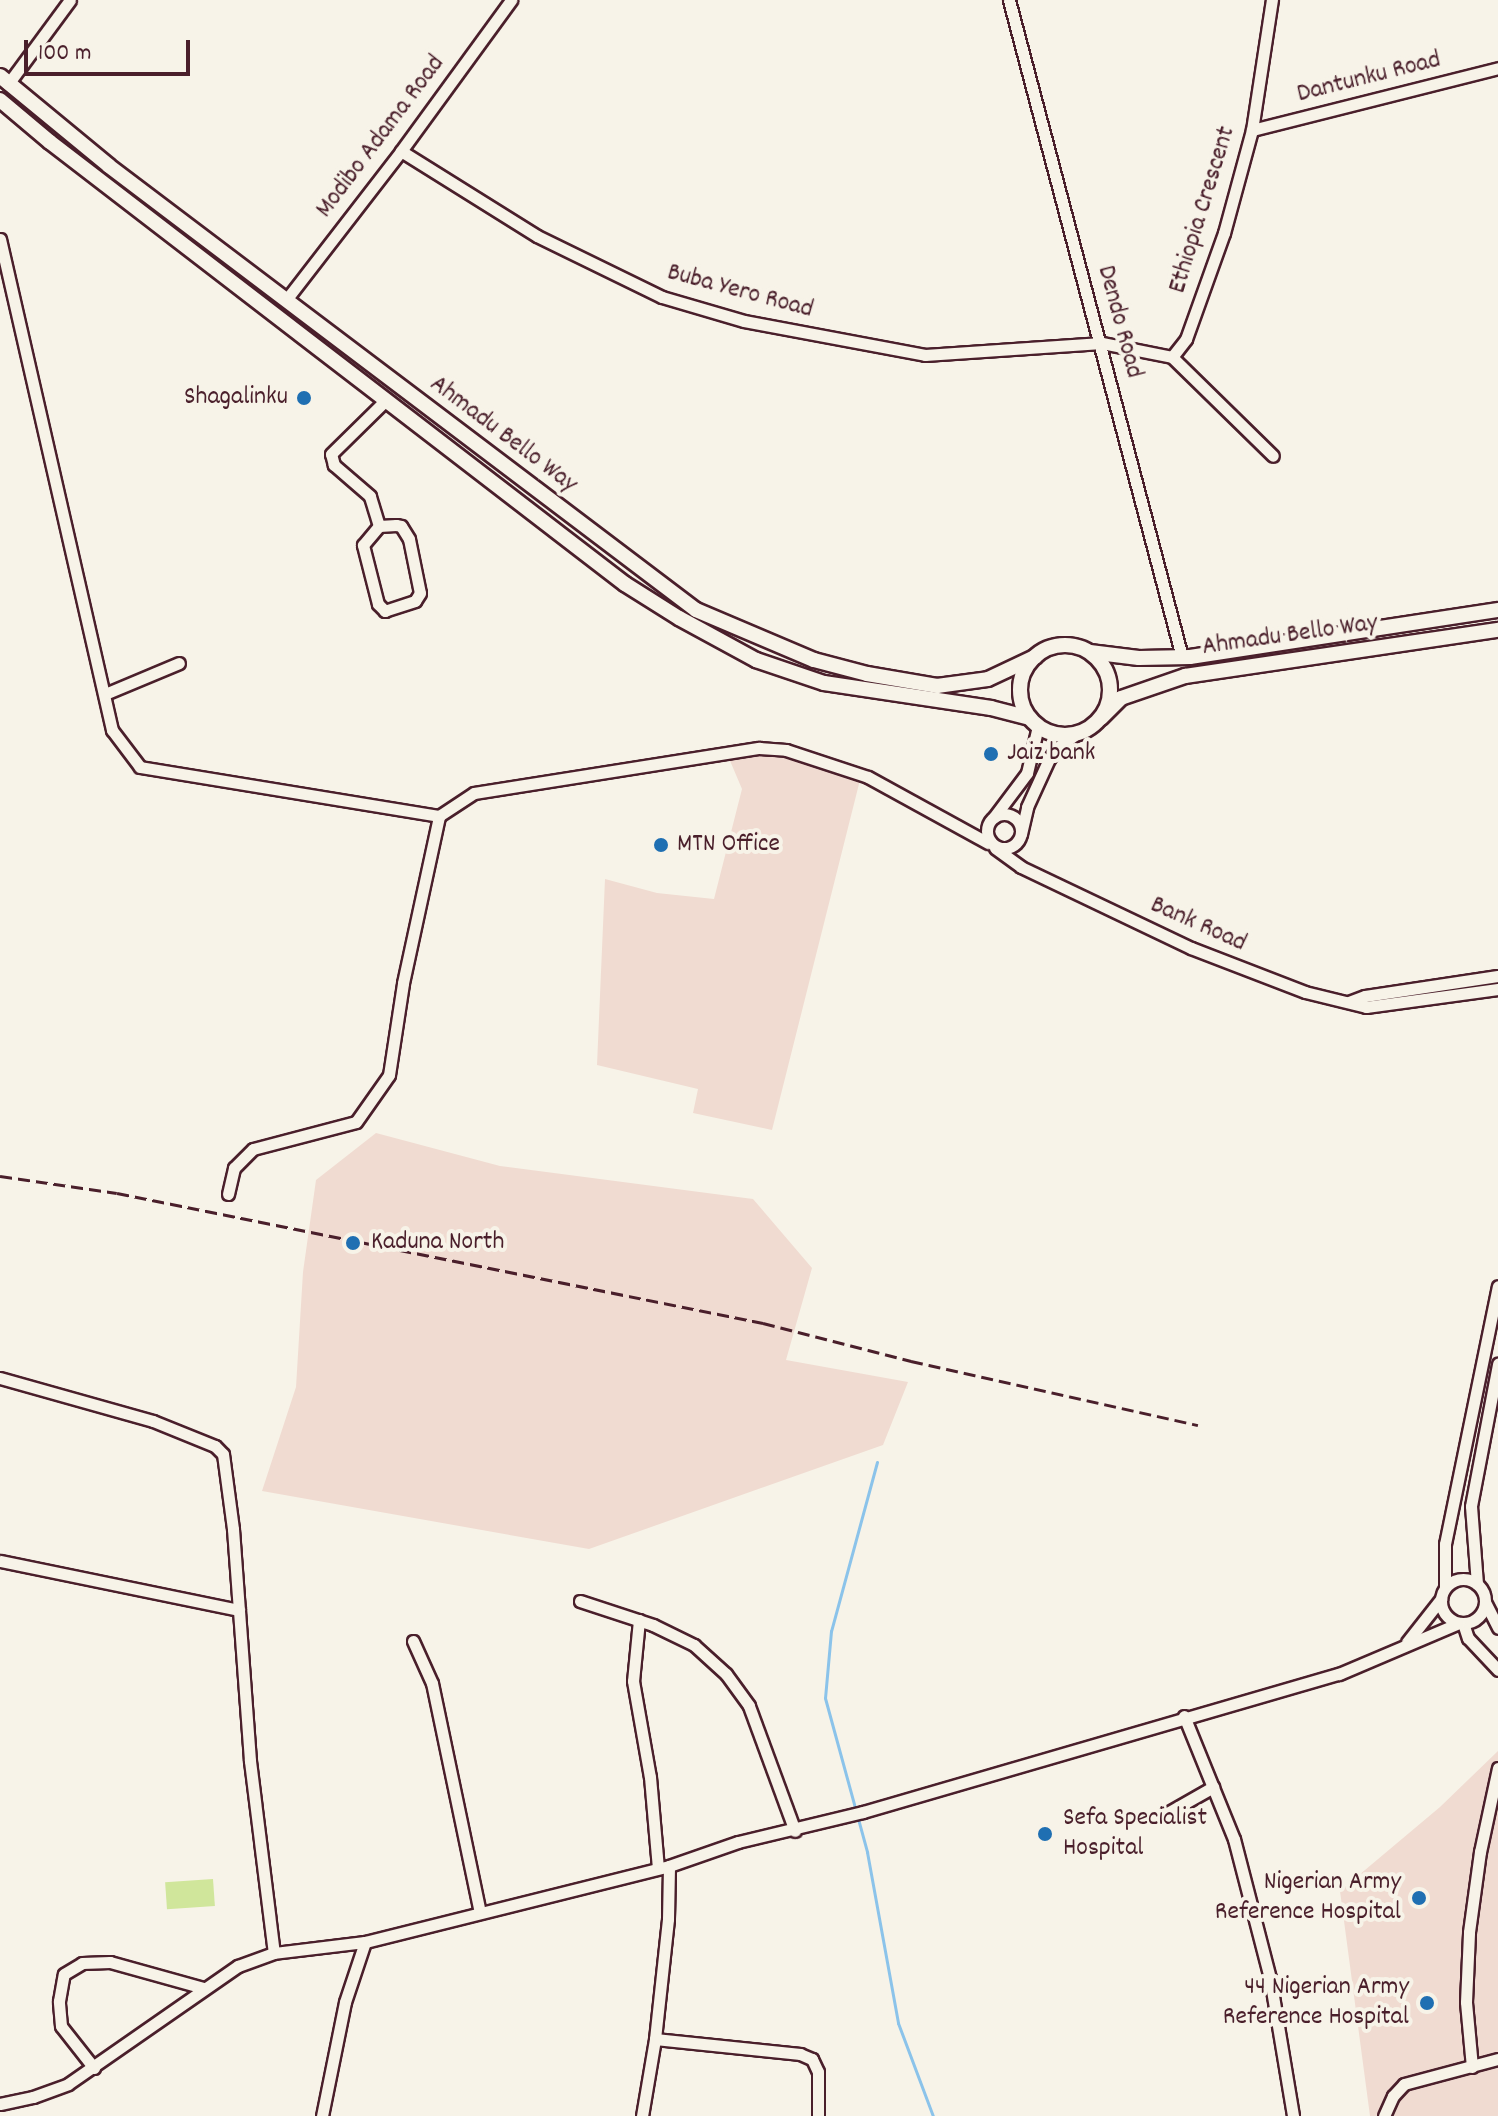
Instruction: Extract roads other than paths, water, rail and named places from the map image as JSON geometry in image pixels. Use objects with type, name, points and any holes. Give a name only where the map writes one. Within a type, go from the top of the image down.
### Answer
[{"type":"main road","name":"Ahmadu Bello Way","points":[[4,80],[286,300],[705,614],[814,660],[867,674],[937,686],[988,679],[1035,657]]},
{"type":"main road","name":"Ahmadu Bello Way","points":[[0,100],[50,142],[625,584],[756,660],[824,683],[991,708],[1034,722]]},
{"type":"main road","name":"Ahmadu Bello Way","points":[[1090,652],[1182,657],[1498,610]]},
{"type":"main road","name":"Ahmadu Bello Way","points":[[1101,718],[1121,698],[1185,676],[1498,630]]},
{"type":"main road","points":[[1058,645],[1074,645],[1090,652],[1106,671],[1110,683],[1107,707],[1101,718],[1076,734],[1052,733],[1034,722],[1024,708],[1021,686],[1028,665],[1035,657],[1058,645]]},
{"type":"street","points":[[4,80],[70,0]]},
{"type":"street","name":"Modibo Adama Road","points":[[286,300],[401,151],[511,0]]},
{"type":"street","name":"Dendo Road","points":[[1009,0],[1102,343],[1182,657]]},
{"type":"street","name":"Ethiopia Crescent","points":[[1172,357],[1186,339],[1219,246],[1252,130],[1272,0]]},
{"type":"street","name":"Dantunku Road","points":[[1252,130],[1498,68]]},
{"type":"street","name":"Buba Yero Road","points":[[401,151],[537,236],[662,297],[744,321],[925,355],[1102,343]]},
{"type":"street","points":[[0,239],[112,730],[140,767],[439,816],[403,983],[389,1075],[356,1122],[253,1149],[234,1168],[228,1194]]},
{"type":"street","points":[[1102,343],[1172,357],[1273,456]]},
{"type":"street","points":[[379,526],[370,496],[334,465],[331,454],[386,400]]},
{"type":"street","points":[[396,525],[405,532],[420,593],[415,601],[390,611],[378,604],[364,556],[365,542],[379,526],[396,525]]},
{"type":"street","points":[[105,694],[179,663]]},
{"type":"street","points":[[1020,836],[1010,847],[992,846],[992,819],[1027,773],[1034,722]]},
{"type":"street","points":[[1035,873],[1019,855],[1027,807],[1049,759],[1057,748],[1076,734]]},
{"type":"street","name":"Bank Road","points":[[439,816],[474,793],[759,748],[786,750],[854,771],[956,824],[1035,873],[1191,948],[1271,982],[1366,1007],[1498,989]]},
{"type":"street","points":[[956,824],[979,827],[1005,814],[1014,817],[1020,836]]},
{"type":"street","name":"Bank Road","points":[[1348,1002],[1365,996],[1498,976]]},
{"type":"street","points":[[1498,1286],[1445,1544],[1443,1593],[1445,1614],[1461,1623],[1468,1638],[1498,1670]]},
{"type":"street","points":[[1498,1364],[1471,1506],[1477,1584],[1498,1628]]},
{"type":"street","points":[[0,1378],[153,1421],[215,1446],[223,1454],[250,1761],[274,1953]]},
{"type":"street","points":[[0,1561],[239,1610]]},
{"type":"street","points":[[1407,1643],[1443,1593],[1464,1578],[1477,1584]]},
{"type":"street","points":[[580,1601],[639,1620],[694,1645],[726,1674],[755,1719],[795,1831]]},
{"type":"street","points":[[0,2104],[33,2097],[68,2084],[238,1966],[274,1953],[365,1942],[664,1867],[738,1842],[795,1831],[863,1812],[1184,1716],[1339,1674],[1407,1643],[1479,1616],[1485,1602]]},
{"type":"street","points":[[639,1620],[633,1681],[664,1867],[668,1919],[655,2039],[642,2116]]},
{"type":"street","points":[[413,1641],[432,1683],[480,1912]]},
{"type":"street","points":[[1184,1716],[1234,1839],[1270,1978],[1293,2116]]},
{"type":"street","points":[[1472,2067],[1466,2002],[1469,1932],[1480,1852],[1498,1768]]},
{"type":"street","points":[[1162,1816],[1213,1787]]},
{"type":"street","points":[[322,2116],[345,2002],[365,1942]]},
{"type":"street","points":[[94,2068],[61,2026],[59,2001],[64,1974],[82,1963],[110,1962],[204,1988]]},
{"type":"street","points":[[655,2039],[800,2054],[812,2059],[818,2072],[818,2116]]},
{"type":"street","points":[[1384,2116],[1393,2096],[1404,2084],[1498,2059]]},
{"type":"waterway","points":[[877,1462],[831,1631],[825,1698],[867,1852],[898,2023],[933,2116]]},
{"type":"railway","points":[[0,1176],[117,1193],[763,1323],[911,1361],[1198,1425]]},
{"type":"place","name":"Shagalinku","points":[[304,398]]},
{"type":"place","name":"Jaiz bank","points":[[991,754]]},
{"type":"place","name":"MTN Office","points":[[661,845]]},
{"type":"place","name":"Kaduna North","points":[[353,1243]]},
{"type":"place","name":"Sefa Specialist Hospital","points":[[1045,1834]]},
{"type":"place","name":"Nigerian Army Reference Hospital","points":[[1419,1898]]},
{"type":"place","name":"44 Nigerian Army Reference Hospital","points":[[1427,2003]]}]
